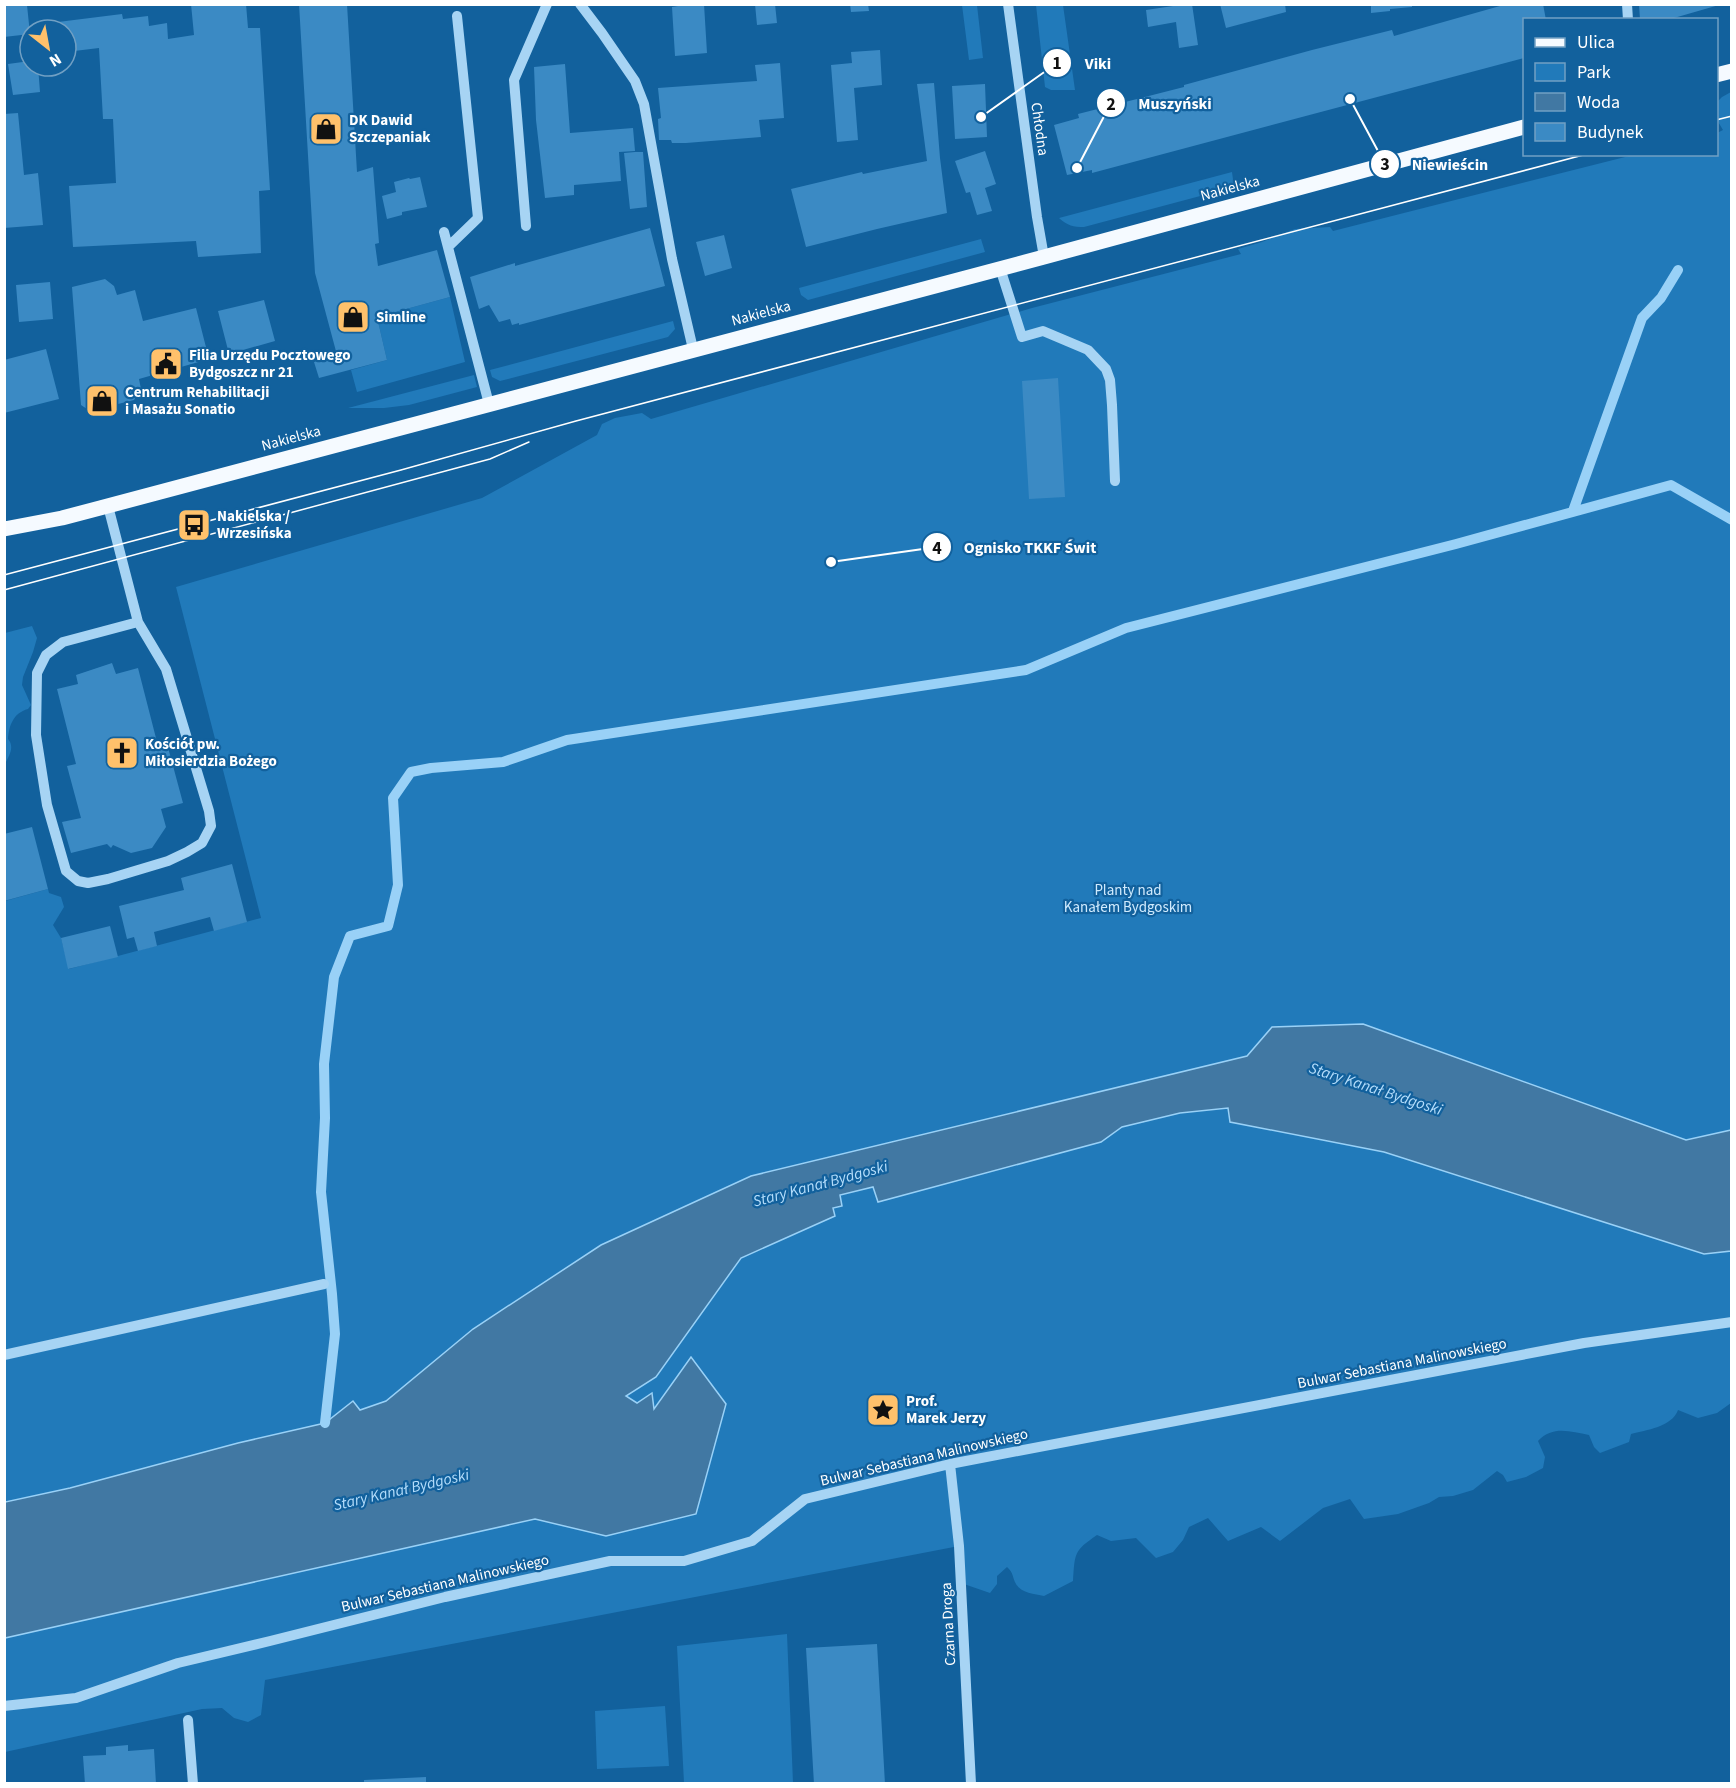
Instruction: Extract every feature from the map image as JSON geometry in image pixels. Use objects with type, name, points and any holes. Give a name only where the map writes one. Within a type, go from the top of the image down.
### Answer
[{"type":"main road","name":"Nakielska","points":[[4,529],[108,506],[1044,257],[1523,126]]},
{"type":"street","points":[[525,226],[514,80],[547,4]]},
{"type":"street","points":[[580,4],[635,81],[644,104],[672,259],[693,349]]},
{"type":"street","name":"Chłodna","points":[[1008,4],[1036,217],[1044,257]]},
{"type":"street","points":[[448,247],[478,218],[457,16]]},
{"type":"street","points":[[444,232],[489,404]]},
{"type":"street","points":[[1000,268],[1022,337],[1043,332],[1088,350],[1106,369],[1110,380],[1115,481]]},
{"type":"street","points":[[108,506],[138,622],[166,669],[209,811],[211,826],[202,843],[168,861],[108,879],[88,883],[78,881],[66,871],[47,805],[36,735],[38,673],[46,655],[63,642],[138,622]]},
{"type":"street","points":[[4,1355],[324,1284]]},
{"type":"street","name":"Bulwar Sebastiana Malinowskiego","points":[[4,1706],[76,1698],[177,1663],[445,1597],[610,1561],[684,1561],[752,1541],[805,1499],[950,1464],[1584,1343],[1731,1322]]},
{"type":"street","name":"Czarna Droga","points":[[950,1464],[959,1545],[971,1784]]},
{"type":"street","points":[[188,1720],[192,1784]]},
{"type":"green space","points":[[962,5],[977,5],[983,58],[969,60]]},
{"type":"green space","points":[[1036,5],[1063,5],[1075,90],[1051,90],[1045,87]]},
{"type":"green space","name":"Planty nad Kanałem Bydgoskim","points":[[1731,92],[1731,1403],[1717,1413],[1698,1418],[1678,1410],[1675,1416],[1664,1424],[1631,1434],[1629,1442],[1600,1453],[1594,1447],[1589,1435],[1556,1431],[1538,1441],[1545,1457],[1543,1468],[1526,1477],[1507,1482],[1497,1471],[1473,1490],[1453,1496],[1439,1497],[1398,1514],[1364,1519],[1350,1499],[1323,1508],[1280,1541],[1261,1527],[1228,1541],[1208,1518],[1189,1527],[1183,1540],[1173,1552],[1156,1558],[1136,1538],[1111,1541],[1097,1535],[1077,1553],[1073,1581],[1044,1596],[1028,1593],[1018,1587],[1007,1567],[997,1576],[997,1584],[990,1593],[961,1583],[959,1546],[265,1680],[261,1715],[248,1722],[234,1718],[222,1708],[202,1709],[5,1752],[5,901],[48,889],[49,893],[61,897],[64,907],[53,925],[61,938],[69,969],[261,918],[176,587],[482,498],[597,435],[602,424],[615,418],[642,413],[651,419],[1032,308],[1241,254],[1238,249],[1295,229],[1330,227],[1333,231],[1629,156],[1718,156],[1718,132],[1723,130],[1718,122],[1718,101]]},
{"type":"green space","points":[[1232,172],[1234,187],[1084,227],[1071,226],[1059,218]]},
{"type":"green space","points":[[981,239],[985,252],[808,300],[801,295],[799,288]]},
{"type":"green space","points":[[450,297],[465,362],[357,392],[351,370],[387,360],[377,317]]},
{"type":"green space","points":[[673,321],[675,329],[668,337],[500,381],[492,377],[490,370]]},
{"type":"green space","points":[[474,375],[477,387],[409,405],[348,408]]},
{"type":"green space","points":[[32,626],[37,638],[22,685],[31,705],[15,717],[9,729],[8,739],[11,748],[5,764],[5,633]]},
{"type":"green space","points":[[787,1634],[793,1783],[684,1783],[677,1646]]},
{"type":"green space","points":[[665,1706],[669,1766],[597,1769],[595,1711]]},
{"type":"water","name":"Stary Kanał Bydgoski","points":[[1363,1024],[1686,1140],[1731,1130],[1731,1251],[1704,1254],[1384,1152],[1230,1122],[1228,1108],[1180,1113],[1122,1127],[1101,1142],[878,1202],[873,1187],[840,1195],[842,1206],[833,1208],[835,1216],[741,1258],[656,1377],[626,1396],[637,1403],[652,1393],[654,1409],[691,1357],[726,1404],[696,1514],[606,1536],[535,1519],[5,1638],[5,1502],[70,1488],[238,1443],[325,1423],[353,1401],[360,1410],[386,1401],[473,1329],[601,1245],[751,1176],[1247,1056],[1272,1027]]},
{"type":"building","points":[[191,4],[246,4],[248,28],[260,28],[270,190],[259,191],[261,253],[198,257],[196,241],[73,247],[69,186],[116,183],[113,119],[103,119],[99,48],[78,51],[78,20],[122,14],[123,19],[148,16],[149,26],[167,23],[168,39],[194,35]]},
{"type":"building","points":[[299,4],[347,4],[357,172],[373,167],[379,243],[375,244],[378,266],[437,250],[450,297],[377,317],[387,360],[319,378],[314,362],[337,355],[315,273]]},
{"type":"building","points":[[678,4],[704,4],[707,53],[675,56],[672,7]]},
{"type":"building","points":[[755,4],[775,4],[777,23],[757,25]]},
{"type":"building","points":[[850,4],[868,4],[869,11],[851,12]]},
{"type":"building","points":[[1173,4],[1192,4],[1198,45],[1179,48],[1176,22],[1148,27],[1146,10],[1173,6]]},
{"type":"building","points":[[1220,4],[1285,4],[1286,12],[1226,28]]},
{"type":"building","points":[[1507,4],[1543,4],[1546,18],[1523,18],[1523,58],[1092,173],[1092,170],[1067,175],[1054,125],[1079,118],[1078,114],[1392,30],[1394,36]]},
{"type":"building","points":[[1639,4],[1719,4],[1674,18],[1640,18]]},
{"type":"building","points":[[4,5],[27,5],[28,18],[18,18],[18,35],[4,37]]},
{"type":"building","points":[[1371,5],[1412,5],[1412,7],[1371,13]]},
{"type":"building","points":[[880,50],[882,85],[854,88],[858,140],[837,142],[831,65],[852,63],[851,52]]},
{"type":"building","points":[[18,63],[18,78],[39,78],[40,92],[13,95],[8,64]]},
{"type":"building","points":[[780,63],[784,118],[759,120],[761,137],[686,143],[659,140],[658,119],[661,118],[658,88],[757,81],[755,65]]},
{"type":"building","points":[[565,64],[570,133],[633,128],[635,151],[619,152],[621,181],[574,185],[574,195],[545,198],[536,120],[534,67]]},
{"type":"building","points":[[934,83],[947,213],[806,247],[791,189],[862,172],[863,174],[927,161],[917,84]]},
{"type":"building","points":[[985,84],[987,137],[955,139],[952,86]]},
{"type":"building","points":[[18,113],[24,175],[38,173],[43,225],[4,228],[4,114]]},
{"type":"building","points":[[985,151],[996,184],[985,188],[992,211],[977,215],[970,192],[966,193],[955,161]]},
{"type":"building","points":[[643,152],[647,207],[630,209],[624,153]]},
{"type":"building","points":[[420,177],[427,207],[402,212],[402,215],[387,219],[382,196],[396,192],[394,182]]},
{"type":"building","points":[[650,228],[665,286],[519,325],[519,323],[512,325],[510,319],[499,322],[489,305],[479,309],[470,277]]},
{"type":"building","points":[[724,235],[732,268],[705,276],[696,242]]},
{"type":"building","points":[[105,279],[114,286],[117,295],[135,290],[143,321],[196,308],[209,359],[139,379],[141,389],[134,400],[90,411],[81,405],[72,287]]},
{"type":"building","points":[[50,282],[53,319],[19,322],[16,285]]},
{"type":"building","points":[[264,300],[275,341],[229,354],[218,311]]},
{"type":"building","points":[[46,349],[59,399],[4,413],[4,360]]},
{"type":"building","points":[[1058,378],[1065,497],[1029,499],[1022,381]]},
{"type":"building","name":"Kościół pw. Miłosierdzia Bożego","points":[[112,663],[116,674],[138,668],[157,742],[166,740],[183,803],[161,809],[166,827],[152,848],[131,853],[113,845],[111,848],[107,844],[71,853],[62,822],[81,818],[67,766],[76,764],[57,689],[78,684],[76,675]]},
{"type":"building","points":[[32,827],[48,889],[4,901],[4,834]]},
{"type":"building","points":[[232,864],[247,922],[214,931],[210,917],[154,932],[157,946],[138,951],[134,937],[127,939],[119,906],[184,890],[181,878]]},
{"type":"building","points":[[110,926],[118,957],[68,969],[61,938]]},
{"type":"building","points":[[877,1644],[885,1784],[814,1784],[806,1648]]},
{"type":"building","points":[[128,1745],[128,1751],[154,1749],[156,1784],[85,1784],[83,1756],[106,1755],[106,1747]]},
{"type":"building","points":[[426,1777],[426,1784],[364,1784],[364,1780]]},
{"type":"waterway","points":[[1573,511],[1642,318],[1661,298],[1678,270]]},
{"type":"waterway","points":[[325,1423],[335,1334],[321,1192],[325,1118],[324,1064],[334,977],[350,936],[388,926],[398,885],[393,798],[411,772],[431,768],[503,762],[567,740],[1026,670],[1126,628],[1456,544],[1671,485],[1732,520]]},
{"type":"tram line","points":[[1718,120],[1732,116]]},
{"type":"tram line","points":[[4,575],[401,470],[576,421],[1579,156]]},
{"type":"tram line","points":[[4,590],[490,459],[529,442]]},
{"type":"place","name":"Niewieścin","points":[[1350,99]]},
{"type":"place","name":"Viki","points":[[981,117]]},
{"type":"place","name":"DK Dawid Szczepaniak","points":[[326,129]]},
{"type":"place","name":"Muszyński","points":[[1077,168]]},
{"type":"place","name":"Simline","points":[[353,317]]},
{"type":"place","name":"Filia Urzędu Pocztowego Bydgoszcz nr 21","points":[[166,364]]},
{"type":"place","name":"Centrum Rehabilitacji i Masażu Sonatio","points":[[102,401]]},
{"type":"place","name":"Nakielska / Wrzesińska","points":[[194,525]]},
{"type":"place","name":"Ognisko TKKF Świt","points":[[831,562]]},
{"type":"place","name":"Kościół pw. Miłosierdzia Bożego","points":[[122,753]]},
{"type":"place","name":"Prof. Marek Jerzy","points":[[883,1410]]}]
